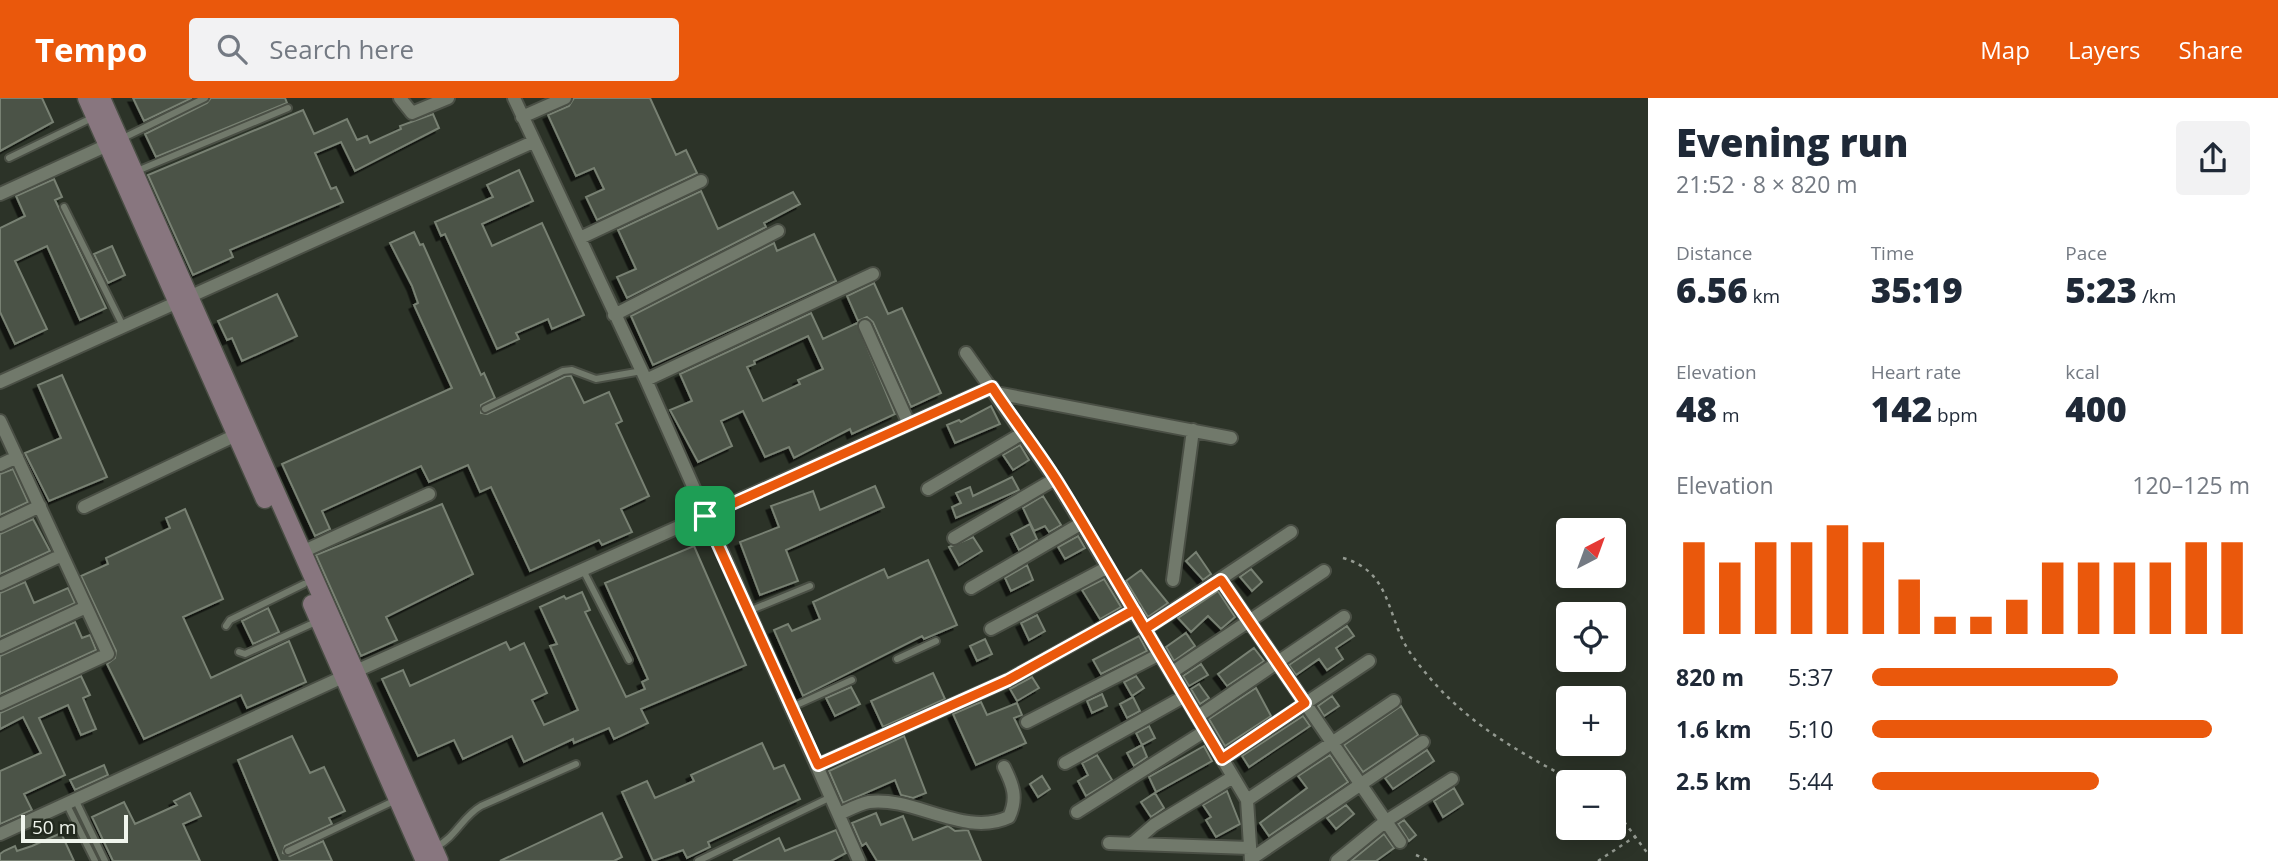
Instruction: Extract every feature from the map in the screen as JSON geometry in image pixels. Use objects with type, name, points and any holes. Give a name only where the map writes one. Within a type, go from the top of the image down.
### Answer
[{"type":"street","points":[[87,98],[95,116],[135,172],[236,435],[320,621],[350,673],[433,857]]},
{"type":"street","points":[[101,98],[114,142],[183,299],[302,552],[398,799],[433,857]]},
{"type":"street","points":[[400,98],[407,111],[412,113],[448,98]]},
{"type":"street","points":[[514,98],[644,375],[859,861]]},
{"type":"street","points":[[522,117],[565,98]]},
{"type":"street","points":[[0,194],[114,142]]},
{"type":"street","points":[[0,382],[533,142]]},
{"type":"street","points":[[580,238],[701,181]]},
{"type":"street","points":[[614,315],[778,231]]},
{"type":"street","points":[[644,375],[873,274]]},
{"type":"street","points":[[865,326],[909,424]]},
{"type":"street","points":[[966,353],[1055,479],[1247,800],[1250,856]]},
{"type":"street","points":[[0,834],[350,673],[909,424],[994,390],[1231,438]]},
{"type":"street","points":[[0,421],[108,654],[0,704]]},
{"type":"street","points":[[1173,580],[1193,430]]},
{"type":"street","points":[[928,489],[1023,433]]},
{"type":"street","points":[[84,507],[236,435]]},
{"type":"street","points":[[0,465],[17,457]]},
{"type":"street","points":[[954,538],[1055,479]]},
{"type":"street","points":[[302,552],[429,494]]},
{"type":"street","points":[[0,525],[40,506]]},
{"type":"street","points":[[971,588],[1082,523]]},
{"type":"street","points":[[1145,629],[1291,532]]},
{"type":"street","points":[[0,584],[62,555]]},
{"type":"street","points":[[991,629],[1108,567]]},
{"type":"street","points":[[1171,673],[1324,571]]},
{"type":"street","points":[[1221,580],[1400,842]]},
{"type":"street","points":[[0,646],[86,607]]},
{"type":"street","points":[[818,765],[1008,680],[1134,610]]},
{"type":"street","points":[[1197,717],[1344,617]]},
{"type":"street","points":[[1027,722],[1160,654]]},
{"type":"street","points":[[1222,759],[1369,661]]},
{"type":"street","points":[[1065,763],[1185,696]]},
{"type":"street","points":[[1247,800],[1394,701]]},
{"type":"street","points":[[1077,812],[1205,731]]},
{"type":"street","points":[[1109,843],[1133,843],[1250,856],[1423,742]]},
{"type":"street","points":[[839,814],[858,805],[883,802],[967,820],[1000,822],[1009,817],[1015,799],[1013,786],[1004,767]]},
{"type":"street","points":[[1133,843],[1154,825],[1233,777]]},
{"type":"street","points":[[1337,861],[1386,821],[1451,779]]},
{"type":"lane","points":[[114,142],[205,98]]},
{"type":"lane","points":[[135,172],[288,108]]},
{"type":"lane","points":[[9,158],[95,116]]},
{"type":"lane","points":[[64,208],[123,326]]},
{"type":"lane","points":[[485,409],[563,371],[572,370],[596,379],[644,375]]},
{"type":"lane","points":[[583,570],[629,660]]},
{"type":"lane","points":[[226,626],[230,620],[303,584]]},
{"type":"lane","points":[[749,611],[810,586]]},
{"type":"lane","points":[[239,652],[245,654],[320,621]]},
{"type":"lane","points":[[897,659],[936,641]]},
{"type":"lane","points":[[792,707],[852,680]]},
{"type":"lane","points":[[433,857],[450,841],[470,813],[576,764]]},
{"type":"lane","points":[[698,861],[831,797]]},
{"type":"lane","points":[[288,851],[398,799]]},
{"type":"lane","points":[[71,801],[95,861]]},
{"type":"lane","points":[[71,801],[105,861]]},
{"type":"path","points":[[1343,558],[1359,563],[1375,577],[1410,652],[1455,705],[1484,730],[1556,771]]},
{"type":"path","points":[[1626,823],[1648,855]]},
{"type":"path","points":[[1598,861],[1636,836]]},
{"type":"path","points":[[1416,855],[1429,861]]},
{"type":"building","points":[[0,98],[42,98],[53,122],[0,151]]},
{"type":"building","points":[[133,98],[192,98],[144,121]]},
{"type":"building","points":[[211,98],[285,98],[287,103],[156,157],[145,134],[207,103]]},
{"type":"building","points":[[574,98],[650,98],[676,155],[686,150],[697,173],[597,220],[586,197],[604,189],[594,168],[576,176],[548,115],[569,106]]},
{"type":"building","points":[[303,110],[314,134],[347,119],[357,140],[367,136],[370,143],[401,129],[400,126],[433,114],[439,128],[355,171],[341,142],[315,153],[331,189],[336,187],[343,202],[230,250],[233,257],[193,275],[148,175]]},
{"type":"building","points":[[519,170],[533,201],[482,224],[492,246],[542,223],[584,315],[552,329],[548,319],[516,333],[519,339],[497,349],[445,234],[441,236],[435,222],[493,197],[487,185]]},
{"type":"building","points":[[54,179],[62,197],[55,200],[106,308],[80,320],[47,246],[15,261],[47,329],[15,344],[0,312],[0,228],[25,216],[16,196]]},
{"type":"building","points":[[701,191],[718,229],[793,192],[800,204],[764,223],[766,227],[627,298],[617,277],[636,269],[618,230]]},
{"type":"building","points":[[414,232],[420,245],[423,244],[481,375],[484,373],[495,398],[481,405],[481,413],[487,414],[566,376],[571,376],[584,403],[609,392],[622,421],[616,424],[649,496],[621,509],[632,532],[602,545],[599,540],[530,571],[491,487],[480,492],[468,465],[429,482],[421,466],[322,511],[330,529],[315,536],[282,464],[452,388],[414,305],[418,303],[412,286],[390,243]]},
{"type":"building","points":[[814,234],[836,281],[653,365],[631,316],[774,243],[777,251]]},
{"type":"building","points":[[112,246],[125,275],[108,283],[94,254]]},
{"type":"building","points":[[874,283],[888,314],[902,308],[941,393],[911,407],[873,322],[867,317],[858,321],[847,296]]},
{"type":"building","points":[[277,294],[297,336],[242,361],[232,338],[227,340],[218,321]]},
{"type":"building","points":[[811,313],[823,339],[857,323],[895,414],[852,434],[850,429],[794,458],[789,447],[765,457],[743,411],[721,421],[732,446],[698,462],[670,410],[692,401],[680,374]],"holes":[[[808,336],[823,369],[798,380],[800,384],[763,401],[747,367],[755,364],[754,361]]]},
{"type":"building","points":[[62,375],[107,477],[49,501],[25,453],[61,438],[38,385]]},
{"type":"building","points":[[991,406],[1000,424],[955,443],[947,425],[959,420],[961,422]]},
{"type":"building","points":[[1020,445],[1029,460],[1013,470],[1003,455]]},
{"type":"building","points":[[13,469],[28,502],[0,515],[0,474]]},
{"type":"building","points":[[1012,477],[1019,490],[956,518],[952,507],[961,503],[956,493],[970,487],[973,496]]},
{"type":"building","points":[[875,486],[884,507],[786,550],[798,581],[760,595],[740,542],[779,527],[771,506],[813,491],[820,510]]},
{"type":"building","points":[[1043,496],[1061,525],[1049,532],[1045,526],[1034,531],[1023,508]]},
{"type":"building","points":[[442,504],[473,574],[386,617],[397,640],[361,656],[316,555]]},
{"type":"building","points":[[185,509],[223,599],[183,617],[211,678],[289,641],[306,682],[247,708],[241,695],[144,739],[107,664],[115,658],[116,651],[81,576],[108,564],[106,558],[170,528],[166,518]]},
{"type":"building","points":[[33,519],[50,551],[0,574],[0,534]]},
{"type":"building","points":[[1030,524],[1037,539],[1019,550],[1011,534]]},
{"type":"building","points":[[1078,536],[1085,548],[1065,559],[1058,547]]},
{"type":"building","points":[[973,537],[982,551],[959,565],[949,547]]},
{"type":"building","points":[[694,546],[746,665],[641,709],[648,723],[614,739],[609,728],[574,743],[573,739],[524,762],[512,736],[463,759],[454,740],[418,756],[382,679],[403,670],[410,686],[506,642],[510,650],[524,643],[547,693],[532,700],[544,725],[578,710],[550,646],[557,644],[540,607],[564,596],[566,599],[582,592],[590,610],[585,612],[626,697],[645,689],[642,682],[648,679],[605,583]]},
{"type":"building","points":[[1196,552],[1211,574],[1203,580],[1186,561]]},
{"type":"building","points":[[928,560],[957,625],[924,639],[922,636],[803,696],[774,630],[788,624],[792,631],[820,619],[813,602],[884,569],[888,578]]},
{"type":"building","points":[[1027,565],[1033,580],[1011,591],[1005,578]]},
{"type":"building","points":[[1251,569],[1262,582],[1252,591],[1240,577]]},
{"type":"building","points":[[1141,570],[1168,603],[1148,617],[1126,581]]},
{"type":"building","points":[[1104,579],[1121,607],[1100,619],[1082,590]]},
{"type":"building","points":[[25,582],[34,603],[68,588],[75,603],[0,637],[0,593]]},
{"type":"building","points":[[1218,591],[1235,617],[1221,629],[1208,616],[1191,632],[1178,618]]},
{"type":"building","points":[[268,608],[279,632],[253,644],[242,621]]},
{"type":"building","points":[[1037,615],[1045,631],[1029,640],[1021,623]]},
{"type":"building","points":[[75,622],[82,638],[90,635],[96,650],[0,694],[0,656]]},
{"type":"building","points":[[1347,626],[1354,636],[1336,648],[1343,659],[1327,670],[1319,659],[1296,675],[1289,665]]},
{"type":"building","points":[[1186,633],[1195,646],[1174,661],[1166,647]]},
{"type":"building","points":[[1139,636],[1147,651],[1101,674],[1093,660]]},
{"type":"building","points":[[985,639],[992,654],[977,661],[970,646]]},
{"type":"building","points":[[1254,648],[1264,661],[1227,686],[1218,674]]},
{"type":"building","points":[[1201,664],[1208,675],[1189,686],[1183,676]]},
{"type":"building","points":[[933,673],[945,699],[883,727],[871,701]]},
{"type":"building","points":[[81,676],[90,695],[83,698],[96,729],[81,735],[68,705],[39,718],[65,775],[24,794],[32,810],[0,824],[0,771],[41,753],[23,717],[0,729],[0,713]]},
{"type":"building","points":[[1136,676],[1144,688],[1132,696],[1124,682]]},
{"type":"building","points":[[1032,677],[1039,688],[1017,701],[1010,689]]},
{"type":"building","points":[[1199,684],[1209,698],[1200,704],[1191,689]]},
{"type":"building","points":[[851,687],[860,704],[835,716],[826,698]]},
{"type":"building","points":[[1256,688],[1271,716],[1225,746],[1209,719]]},
{"type":"building","points":[[1102,694],[1107,706],[1092,713],[1087,701]]},
{"type":"building","points":[[1332,696],[1339,706],[1324,716],[1318,706]]},
{"type":"building","points":[[1133,697],[1140,711],[1127,718],[1120,704]]},
{"type":"building","points":[[981,702],[987,715],[1017,703],[1022,715],[1014,718],[1026,743],[976,765],[953,714]]},
{"type":"building","points":[[1401,706],[1418,735],[1363,772],[1344,745]]},
{"type":"building","points":[[1303,716],[1310,726],[1249,767],[1242,756]]},
{"type":"building","points":[[1149,726],[1155,738],[1142,745],[1136,733]]},
{"type":"building","points":[[292,736],[310,773],[324,767],[345,811],[329,818],[332,824],[285,846],[283,853],[290,856],[323,841],[332,861],[280,861],[238,760]]},
{"type":"building","points":[[904,736],[926,793],[913,798],[901,795],[895,780],[843,803],[829,771]]},
{"type":"building","points":[[762,743],[774,769],[784,765],[800,799],[708,842],[710,847],[687,858],[683,850],[653,861],[622,792],[647,781],[655,798],[694,781],[691,775]]},
{"type":"building","points":[[1142,745],[1147,757],[1134,766],[1127,753]]},
{"type":"building","points":[[1204,746],[1212,761],[1156,792],[1149,777]]},
{"type":"building","points":[[1427,750],[1434,761],[1393,789],[1385,778]]},
{"type":"building","points":[[1097,755],[1112,780],[1086,796],[1078,781],[1088,775],[1082,763]]},
{"type":"building","points":[[1330,755],[1348,782],[1269,836],[1260,823],[1307,788],[1298,776]]},
{"type":"building","points":[[104,765],[108,775],[75,790],[70,780]]},
{"type":"building","points":[[1042,776],[1050,789],[1038,797],[1030,784]]},
{"type":"building","points":[[1454,788],[1463,804],[1443,817],[1434,801]]},
{"type":"building","points":[[1227,791],[1240,824],[1216,837],[1206,820],[1211,817],[1203,805]]},
{"type":"building","points":[[190,793],[201,816],[183,824],[200,861],[113,861],[92,817],[124,802],[135,824],[177,805],[174,801]]},
{"type":"building","points":[[1155,793],[1164,808],[1151,817],[1141,802]]},
{"type":"building","points":[[1346,805],[1354,814],[1336,829],[1327,818]]},
{"type":"building","points":[[602,813],[622,857],[614,861],[500,861]]},
{"type":"building","points":[[876,813],[881,825],[903,816],[913,840],[948,826],[955,831],[968,830],[981,861],[877,861],[866,843],[862,846],[852,823]]},
{"type":"building","points":[[1404,820],[1416,835],[1409,841],[1398,824]]},
{"type":"building","points":[[836,830],[846,853],[831,861],[733,861],[779,838],[785,851]]},
{"type":"building","points":[[61,833],[74,861],[0,861],[0,854],[4,851],[15,846],[17,851]]},
{"type":"building","points":[[1384,834],[1394,848],[1376,861],[1351,861]]},
{"type":"route","points":[[705,516],[818,765],[1008,680],[1134,610],[1145,629],[1197,717],[1205,731],[1222,759],[1305,703],[1221,580],[1145,629],[1134,610],[1055,479],[992,387],[705,516]]}]
